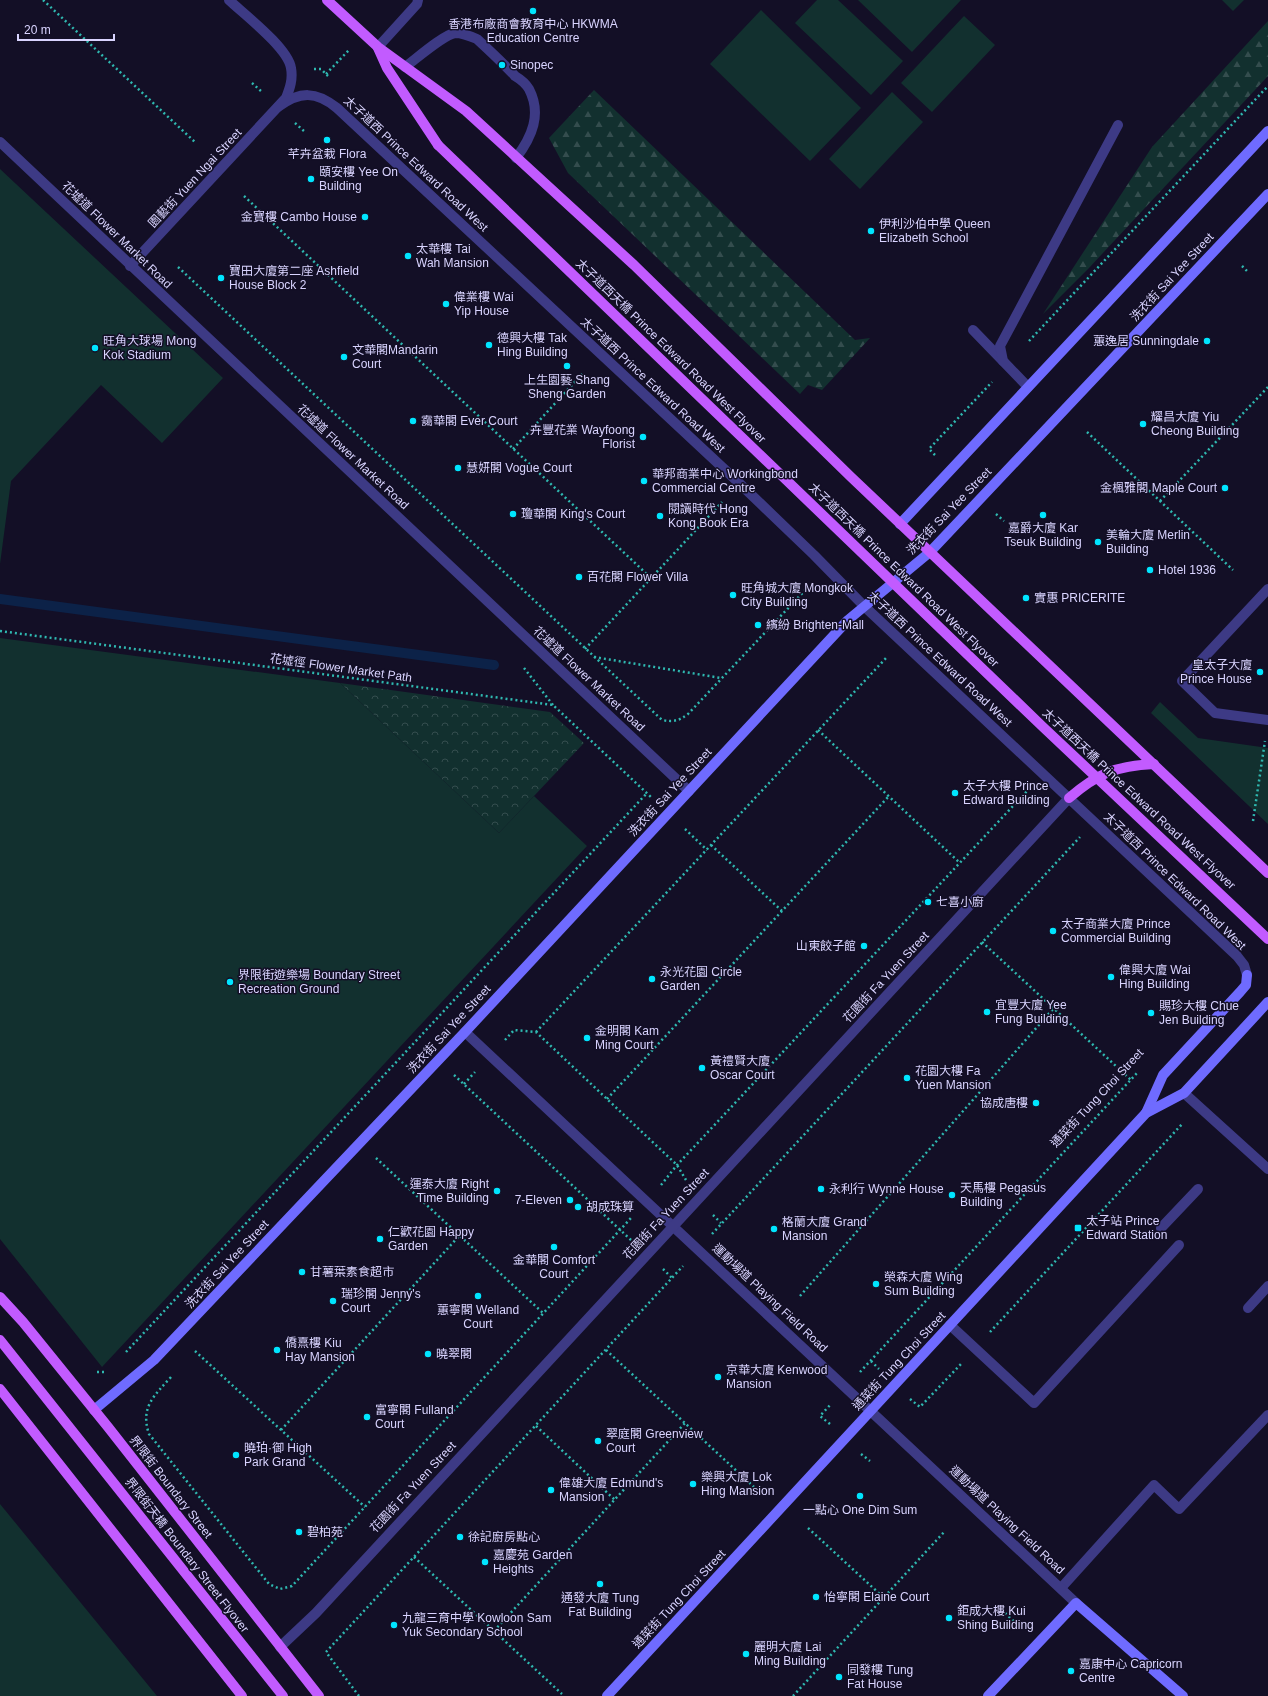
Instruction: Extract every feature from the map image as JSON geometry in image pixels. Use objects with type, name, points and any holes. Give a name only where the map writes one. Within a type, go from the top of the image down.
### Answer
[{"type":"main road","points":[[327,0],[378,46],[466,112],[634,264],[900,524],[1268,873]]},
{"type":"main road","name":"太子道西天橋 Prince Edward Road West Flyover","points":[[378,46],[387,68],[438,145],[1043,727],[1268,939]]},
{"type":"main road","points":[[1069,798],[1084,785],[1105,772],[1129,766],[1154,764]]},
{"type":"main road","name":"界限街 Boundary Street","points":[[0,1297],[23,1322],[94,1410],[319,1696]]},
{"type":"main road","name":"界限街天橋 Boundary Street Flyover","points":[[0,1340],[283,1696]]},
{"type":"main road","points":[[0,1389],[242,1696]]},
{"type":"street","points":[[229,0],[283,50],[288,59],[291,67],[290,87],[286,98],[278,107]]},
{"type":"street","points":[[378,46],[418,0]]},
{"type":"street","points":[[405,67],[445,37],[455,33],[467,34],[477,39],[528,87],[532,98],[535,110],[535,122],[532,133],[526,145],[516,158]]},
{"type":"street","name":"太子道西 Prince Edward Road West","points":[[278,107],[289,100],[302,95],[315,95],[327,100],[337,108],[737,481],[865,607],[1237,956],[1244,965],[1247,976],[1246,985],[1164,1075],[1146,1113]]},
{"type":"street","name":"園藝街 Yuen Ngai Street","points":[[130,266],[278,107]]},
{"type":"street","points":[[1003,361],[1000,346],[1118,125]]},
{"type":"street","points":[[900,524],[1268,131]]},
{"type":"street","name":"花墟道 Flower Market Road","points":[[0,142],[689,791]]},
{"type":"street","name":"洗衣街 Sai Yee Street","points":[[94,1410],[154,1360],[464,1032],[848,620],[930,552],[1268,194]]},
{"type":"street","points":[[973,330],[1028,387]]},
{"type":"street","points":[[1268,589],[1182,681],[1215,713],[1268,720]]},
{"type":"street","name":"花園街 Fa Yuen Street","points":[[280,1647],[316,1613],[646,1254],[1069,798]]},
{"type":"street","name":"通菜街 Tung Choi Street","points":[[607,1696],[1146,1113],[1184,1093],[1268,1002]]},
{"type":"street","name":"運動場道 Playing Field Road","points":[[464,1032],[699,1249],[1076,1603],[1183,1696]]},
{"type":"street","points":[[1184,1093],[1268,1169]]},
{"type":"street","points":[[1162,1228],[1198,1189]]},
{"type":"street","points":[[950,1325],[1034,1403],[1179,1245]]},
{"type":"street","points":[[1248,1308],[1268,1286]]},
{"type":"street","points":[[1061,1588],[1154,1485],[1179,1509],[1268,1415]]},
{"type":"street","points":[[988,1696],[1076,1603]]},
{"type":"path","points":[[43,0],[196,143]]},
{"type":"path","points":[[1028,343],[1268,86]]},
{"type":"path","points":[[244,196],[651,578]]},
{"type":"path","points":[[1242,266],[1248,272]]},
{"type":"path","name":"花墟道 Flower Market Road","points":[[178,267],[662,720],[671,722],[680,720],[688,714],[722,678]]},
{"type":"path","points":[[513,448],[584,372]]},
{"type":"path","points":[[935,455],[929,449],[997,376]]},
{"type":"path","points":[[1160,501],[1268,387]]},
{"type":"path","points":[[1087,432],[1234,570]]},
{"type":"path","points":[[585,649],[722,502]]},
{"type":"path","points":[[996,514],[1004,521]]},
{"type":"path","points":[[594,657],[722,678],[810,584]]},
{"type":"path","name":"花墟徑 Flower Market Path","points":[[0,631],[553,705],[647,793]]},
{"type":"path","points":[[721,1223],[696,1200],[677,1165],[536,1032],[887,656]]},
{"type":"path","points":[[818,730],[960,863]]},
{"type":"path","points":[[1253,821],[1265,740]]},
{"type":"path","points":[[677,1165],[1028,789]]},
{"type":"path","name":"洗衣街 Sai Yee Street","points":[[124,1355],[647,793]]},
{"type":"path","points":[[607,1098],[889,796]]},
{"type":"path","points":[[359,1696],[326,1652],[699,1249],[721,1223],[1080,837]]},
{"type":"path","points":[[711,845],[782,911]]},
{"type":"path","points":[[982,942],[1131,1080]]},
{"type":"path","points":[[800,1296],[1053,1009]]},
{"type":"path","name":"通菜街 Tung Choi Street","points":[[871,1361],[1140,1070]]},
{"type":"path","points":[[451,1072],[672,1278]]},
{"type":"path","points":[[920,1408],[1198,1106]]},
{"type":"path","points":[[375,1156],[543,1312]]},
{"type":"path","points":[[158,1391],[150,1400],[146,1411],[145,1423],[149,1434],[269,1584],[280,1589],[292,1586],[620,1229]]},
{"type":"path","points":[[281,1430],[460,1235]]},
{"type":"path","points":[[606,1350],[754,1487]]},
{"type":"path","points":[[195,1351],[365,1507]]},
{"type":"path","points":[[97,1372],[107,1372]]},
{"type":"path","points":[[494,1631],[686,1423]]},
{"type":"path","points":[[536,1426],[615,1500]]},
{"type":"path","points":[[808,1528],[883,1598]]},
{"type":"path","points":[[793,1696],[945,1531]]},
{"type":"path","points":[[414,1556],[562,1694]]},
{"type":"green space","points":[[817,0],[838,0],[903,61],[871,95],[795,23]]},
{"type":"green space","points":[[858,0],[961,0],[912,52]]},
{"type":"green space","points":[[1222,0],[1244,0],[1233,11]]},
{"type":"green space","points":[[761,10],[861,108],[810,161],[710,64]]},
{"type":"green space","points":[[964,16],[995,45],[932,112],[901,83]]},
{"type":"green space","points":[[1268,21],[1268,76],[1088,269],[1043,314],[1152,147]]},
{"type":"green space","points":[[594,90],[855,340],[870,338],[822,390],[808,385],[800,394],[568,173],[549,138]]},
{"type":"green space","points":[[892,92],[923,122],[860,189],[829,159]]},
{"type":"green space","name":"旺角大球場 Mong Kok Stadium","points":[[0,169],[223,378],[162,443],[101,385],[11,481],[0,564]]},
{"type":"green space","name":"界限街遊樂場 Boundary Street Recreation Ground","points":[[0,638],[340,683],[499,833],[534,796],[587,846],[102,1367],[0,1239]]},
{"type":"green space","points":[[340,683],[550,712],[584,743],[499,833]]},
{"type":"green space","points":[[1160,702],[1198,738],[1268,748],[1268,824],[1151,713]]},
{"type":"green space","points":[[0,1504],[157,1696],[0,1696]]},
{"type":"waterway","points":[[0,599],[494,665]]},
{"type":"place","name":"香港布廠商會教育中心 HKWMA Education Centre","points":[[533,11]]},
{"type":"place","name":"Sinopec","points":[[502,65]]},
{"type":"place","name":"芊卉盆栽 Flora","points":[[327,140]]},
{"type":"place","name":"頤安樓 Yee On Building","points":[[311,179]]},
{"type":"place","name":"金寶樓 Cambo House","points":[[365,217]]},
{"type":"place","name":"伊利沙伯中學 Queen Elizabeth School","points":[[871,231]]},
{"type":"place","name":"太華樓 Tai Wah Mansion","points":[[408,256]]},
{"type":"place","name":"寶田大廈第二座 Ashfield House Block 2","points":[[221,278]]},
{"type":"place","name":"偉業樓 Wai Yip House","points":[[446,304]]},
{"type":"place","name":"蕙逸居 Sunningdale","points":[[1207,341]]},
{"type":"place","name":"德興大樓 Tak Hing Building","points":[[489,345]]},
{"type":"place","name":"旺角大球場 Mong Kok Stadium","points":[[95,348]]},
{"type":"place","name":"文華閣Mandarin Court","points":[[344,357]]},
{"type":"place","name":"上生園藝 Shang Sheng Garden","points":[[567,366]]},
{"type":"place","name":"靄華閣 Ever Court","points":[[413,421]]},
{"type":"place","name":"耀昌大廈 Yiu Cheong Building","points":[[1143,424]]},
{"type":"place","name":"卉豐花業 Wayfoong Florist","points":[[643,437]]},
{"type":"place","name":"慧妍閣 Vogue Court","points":[[458,468]]},
{"type":"place","name":"華邦商業中心 Workingbond Commercial Centre","points":[[644,481]]},
{"type":"place","name":"金楓雅閣 Maple Court","points":[[1225,488]]},
{"type":"place","name":"瓊華閣 King's Court","points":[[513,514]]},
{"type":"place","name":"嘉爵大廈 Kar Tseuk Building","points":[[1043,515]]},
{"type":"place","name":"閱讀時代 Hong Kong Book Era","points":[[660,516]]},
{"type":"place","name":"美輪大廈 Merlin Building","points":[[1098,542]]},
{"type":"place","name":"Hotel 1936","points":[[1150,570]]},
{"type":"place","name":"百花閣 Flower Villa","points":[[579,577]]},
{"type":"place","name":"旺角城大廈 Mongkok City Building","points":[[733,595]]},
{"type":"place","name":"實惠 PRICERITE","points":[[1026,598]]},
{"type":"place","name":"繽紛 Brighten-Mall","points":[[758,625]]},
{"type":"place","name":"皇太子大廈 Prince House","points":[[1260,672]]},
{"type":"place","name":"太子大樓 Prince Edward Building","points":[[955,793]]},
{"type":"place","name":"七喜小廚","points":[[928,902]]},
{"type":"place","name":"太子商業大廈 Prince Commercial Building","points":[[1053,931]]},
{"type":"place","name":"山東餃子館","points":[[864,946]]},
{"type":"place","name":"偉興大廈 Wai Hing Building","points":[[1111,977]]},
{"type":"place","name":"永光花園 Circle Garden","points":[[652,979]]},
{"type":"place","name":"界限街遊樂場 Boundary Street Recreation Ground","points":[[230,982]]},
{"type":"place","name":"宜豐大廈 Yee Fung Building","points":[[987,1012]]},
{"type":"place","name":"賜珍大樓 Chue Jen Building","points":[[1151,1013]]},
{"type":"place","name":"金明閣 Kam Ming Court","points":[[587,1038]]},
{"type":"place","name":"黃禮賢大廈 Oscar Court","points":[[702,1068]]},
{"type":"place","name":"花園大樓 Fa Yuen Mansion","points":[[907,1078]]},
{"type":"place","name":"協成唐樓","points":[[1036,1103]]},
{"type":"place","name":"永利行 Wynne House","points":[[821,1189]]},
{"type":"place","name":"運泰大廈 Right Time Building","points":[[497,1191]]},
{"type":"place","name":"天馬樓 Pegasus Building","points":[[952,1195]]},
{"type":"place","name":"7-Eleven","points":[[570,1200]]},
{"type":"place","name":"胡成珠算","points":[[578,1207]]},
{"type":"place","name":"太子站 Prince Edward Station","points":[[1078,1228]]},
{"type":"place","name":"格蘭大廈 Grand Mansion","points":[[774,1229]]},
{"type":"place","name":"仁歡花園 Happy Garden","points":[[380,1239]]},
{"type":"place","name":"金華閣 Comfort Court","points":[[554,1247]]},
{"type":"place","name":"甘薯葉素食超市","points":[[302,1272]]},
{"type":"place","name":"榮森大廈 Wing Sum Building","points":[[876,1284]]},
{"type":"place","name":"蕙寧閣 Welland Court","points":[[478,1296]]},
{"type":"place","name":"瑞珍閣 Jenny's Court","points":[[333,1301]]},
{"type":"place","name":"僑熹樓 Kiu Hay Mansion","points":[[277,1350]]},
{"type":"place","name":"曉翠閣","points":[[428,1354]]},
{"type":"place","name":"京華大廈 Kenwood Mansion","points":[[718,1377]]},
{"type":"place","name":"富寧閣 Fulland Court","points":[[367,1417]]},
{"type":"place","name":"翠庭閣 Greenview Court","points":[[598,1441]]},
{"type":"place","name":"曉珀·御 High Park Grand","points":[[236,1455]]},
{"type":"place","name":"樂興大廈 Lok Hing Mansion","points":[[693,1484]]},
{"type":"place","name":"偉雄大廈 Edmund's Mansion","points":[[551,1490]]},
{"type":"place","name":"一點心 One Dim Sum","points":[[860,1496]]},
{"type":"place","name":"碧柏苑","points":[[299,1532]]},
{"type":"place","name":"徐記廚房點心","points":[[460,1537]]},
{"type":"place","name":"嘉慶苑 Garden Heights","points":[[485,1562]]},
{"type":"place","name":"通發大廈 Tung Fat Building","points":[[600,1584]]},
{"type":"place","name":"怡寧閣 Elaine Court","points":[[816,1597]]},
{"type":"place","name":"鉅成大樓 Kui Shing Building","points":[[949,1618]]},
{"type":"place","name":"九龍三育中學 Kowloon Sam Yuk Secondary School","points":[[394,1625]]},
{"type":"place","name":"麗明大廈 Lai Ming Building","points":[[746,1654]]},
{"type":"place","name":"嘉康中心 Capricorn Centre","points":[[1071,1671]]},
{"type":"place","name":"同發樓 Tung Fat House","points":[[839,1677]]}]
